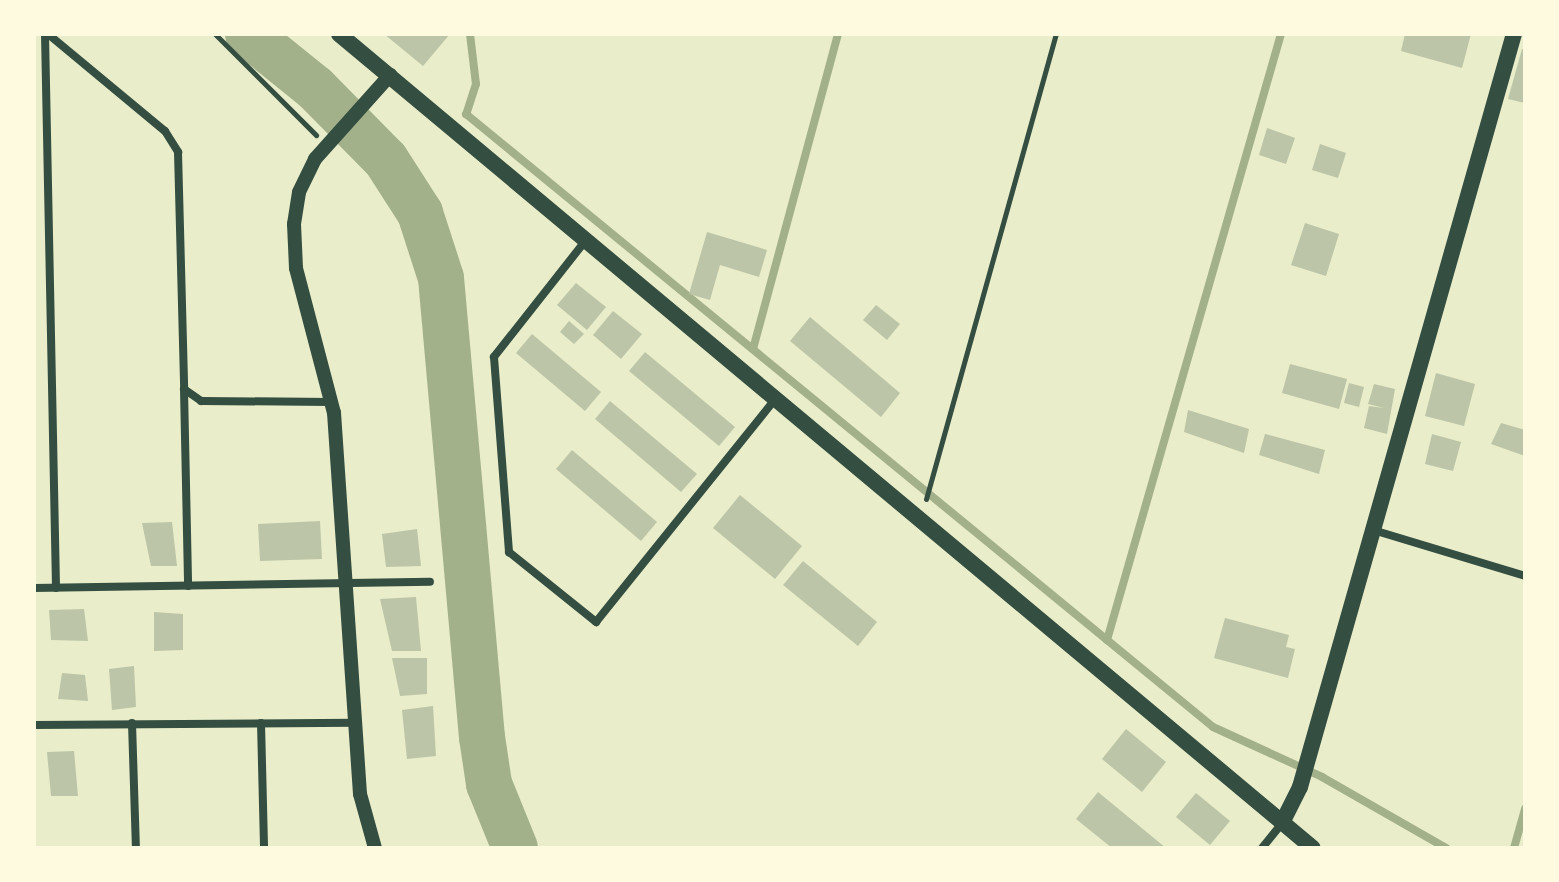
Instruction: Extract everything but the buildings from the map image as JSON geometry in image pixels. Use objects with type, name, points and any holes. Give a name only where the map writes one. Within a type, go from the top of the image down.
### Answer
[{"type":"main road","points":[[339,34],[1313,848]]},
{"type":"main road","points":[[1282,823],[1300,787],[1514,34]]},
{"type":"street","points":[[46,34],[165,131],[178,152],[188,586]]},
{"type":"street","points":[[46,34],[56,588]]},
{"type":"street","points":[[375,848],[360,794],[331,402],[296,268],[294,224],[299,192],[329,143],[390,75]]},
{"type":"street","points":[[586,240],[494,357],[509,552],[596,622],[775,399]]},
{"type":"street","points":[[184,389],[201,401],[331,402]]},
{"type":"street","points":[[1373,530],[1525,576]]},
{"type":"street","points":[[34,588],[430,582]]},
{"type":"street","points":[[132,723],[136,848]]},
{"type":"street","points":[[261,723],[264,848]]},
{"type":"street","points":[[34,725],[355,723]]},
{"type":"street","points":[[1262,848],[1282,823]]},
{"type":"path","points":[[215,34],[329,143]]},
{"type":"path","points":[[920,520],[1056,34]]},
{"type":"waterway","points":[[248,34],[315,88],[386,160],[420,213],[441,278],[482,737],[489,784],[515,848]]},
{"type":"waterway","points":[[470,34],[476,84],[466,114],[1213,727],[1322,777],[1446,848]]},
{"type":"waterway","points":[[753,349],[838,34]]},
{"type":"waterway","points":[[1107,640],[1281,34]]},
{"type":"waterway","points":[[1514,848],[1525,809]]}]
